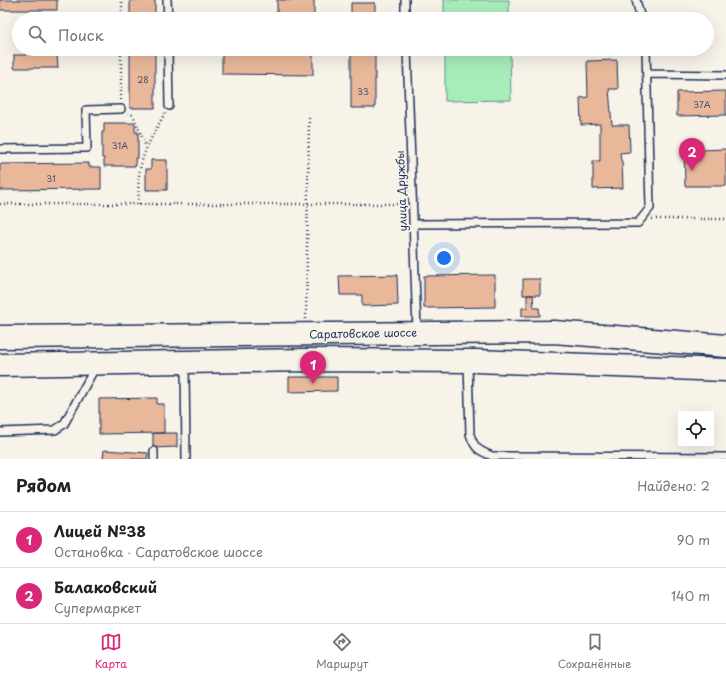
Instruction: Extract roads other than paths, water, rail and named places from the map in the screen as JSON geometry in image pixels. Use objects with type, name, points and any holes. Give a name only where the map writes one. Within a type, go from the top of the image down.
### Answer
[{"type":"main road","name":"Саратовское шоссе","points":[[0,337],[417,332],[554,332],[657,339],[726,346]]},
{"type":"main road","points":[[644,367],[656,363],[662,359],[664,353],[663,347],[657,339]]},
{"type":"main road","points":[[0,365],[185,362],[468,361],[726,370]]},
{"type":"lane","points":[[167,0],[168,12]]},
{"type":"lane","points":[[405,0],[406,12]]},
{"type":"lane","points":[[636,0],[639,12]]},
{"type":"lane","points":[[168,56],[169,106]]},
{"type":"lane","name":"улица Дружбы","points":[[407,56],[417,332]]},
{"type":"lane","points":[[413,224],[638,223],[642,220],[650,208],[646,56]]},
{"type":"lane","points":[[647,74],[726,75]]},
{"type":"lane","points":[[0,149],[87,148],[86,110],[121,109]]},
{"type":"lane","points":[[468,361],[470,434],[473,445],[480,452],[492,456],[726,457]]},
{"type":"lane","points":[[185,362],[186,459]]},
{"type":"lane","points":[[0,432],[55,430],[64,424],[97,363]]},
{"type":"lane","points":[[154,451],[154,459]]},
{"type":"place","name":"Балаковский","points":[[692,171]]},
{"type":"place","name":"Лицей №38","points":[[313,384]]}]
